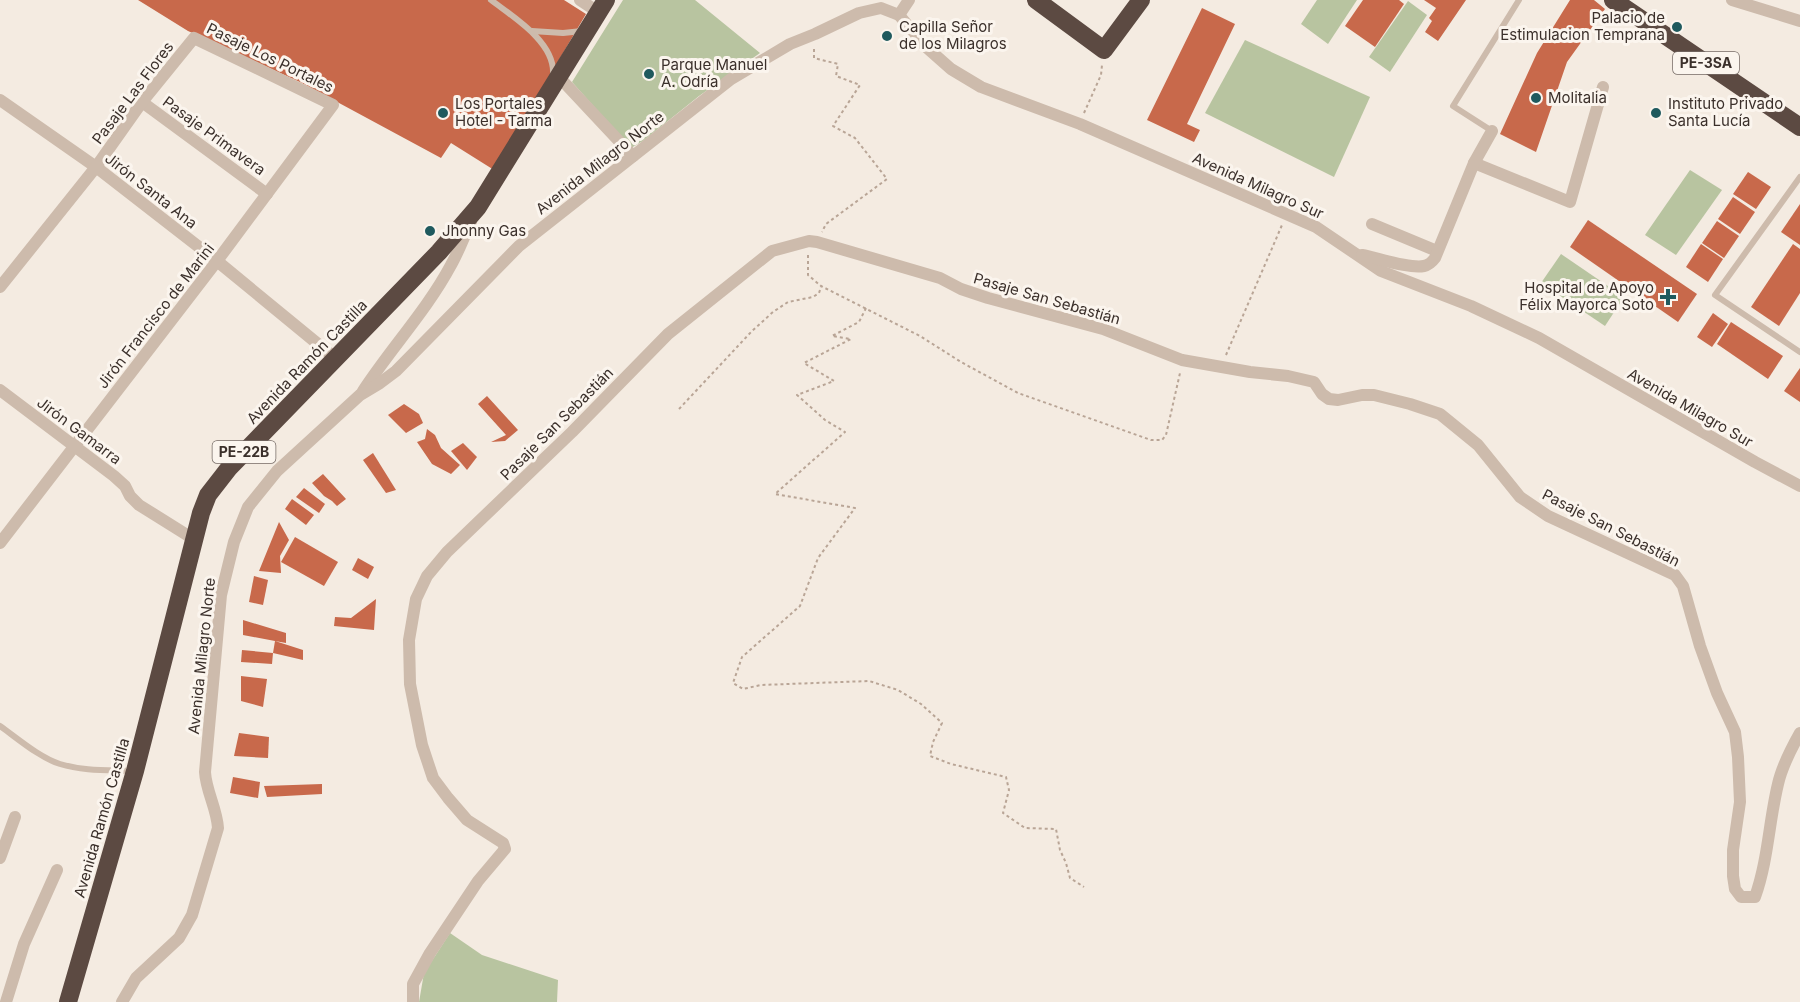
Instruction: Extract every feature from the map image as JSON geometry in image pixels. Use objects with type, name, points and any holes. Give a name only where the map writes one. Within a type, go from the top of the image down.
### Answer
[{"type":"highway","points":[[1036,0],[1104,50],[1141,0]]},
{"type":"highway","name":"PE-3SA","points":[[1613,0],[1800,127]]},
{"type":"highway","name":"Avenida Ramón Castilla","points":[[68,1002],[135,771],[208,495],[229,468],[440,252],[478,207],[602,6]]},
{"type":"street","points":[[580,0],[602,6]]},
{"type":"street","points":[[899,15],[909,0]]},
{"type":"street","points":[[1732,0],[1800,21]]},
{"type":"street","name":"Avenida Milagro Norte","points":[[122,1002],[136,978],[179,938],[192,915],[218,828],[204,772],[221,595],[234,542],[248,507],[278,471],[360,395],[396,371],[519,246],[731,79],[790,44],[860,13],[882,8],[899,15]]},
{"type":"street","name":"Avenida Milagro Sur","points":[[899,15],[925,46],[951,69],[981,87],[1080,124],[1316,227],[1381,271],[1471,306],[1539,338],[1800,486]]},
{"type":"street","name":"Pasaje Las Flores","points":[[0,287],[96,167],[142,102],[194,38]]},
{"type":"street","name":"Pasaje Los Portales","points":[[194,38],[333,105]]},
{"type":"street","points":[[556,83],[633,156]]},
{"type":"street","points":[[1474,163],[1570,202],[1603,87]]},
{"type":"street","name":"Jirón Santa Ana","points":[[0,100],[96,167],[217,261],[335,358]]},
{"type":"street","name":"Pasaje Primavera","points":[[142,102],[267,194]]},
{"type":"street","name":"Jirón Francisco de Marini","points":[[0,543],[217,261],[333,105]]},
{"type":"street","points":[[1355,254],[1413,266],[1430,264],[1435,258],[1474,163],[1492,131]]},
{"type":"street","points":[[360,395],[380,364],[425,306],[446,273],[478,207]]},
{"type":"street","points":[[1372,224],[1437,251]]},
{"type":"street","name":"Pasaje San Sebastián","points":[[413,1002],[413,984],[430,953],[478,881],[505,849],[503,843],[466,820],[448,798],[434,778],[422,745],[410,684],[409,640],[416,599],[427,576],[447,552],[572,432],[668,334],[772,251],[813,242],[940,278],[961,289],[988,298],[1103,329],[1182,360],[1314,382],[1322,394],[1329,399],[1374,395],[1440,414],[1478,445],[1520,497],[1548,516],[1675,575],[1683,586],[1700,646],[1717,693],[1735,732],[1740,802],[1733,850],[1733,876],[1735,889],[1741,897],[1755,897],[1779,781],[1792,746],[1800,733]]},
{"type":"street","name":"Jirón Gamarra","points":[[0,390],[114,476],[125,486],[130,496],[139,505],[195,540]]},
{"type":"street","points":[[0,858],[15,817]]},
{"type":"street","points":[[6,1002],[24,945],[57,870]]},
{"type":"lane","points":[[491,0],[532,31],[552,61],[556,83]]},
{"type":"lane","points":[[1492,131],[1453,106],[1519,0]]},
{"type":"lane","points":[[532,31],[563,33],[588,30]]},
{"type":"lane","points":[[1800,177],[1715,295],[1800,352]]},
{"type":"lane","points":[[0,726],[59,764],[91,770],[135,771]]},
{"type":"path","points":[[815,34],[814,58],[838,64],[836,76],[860,85],[833,126],[855,138],[887,179],[826,224],[813,242],[808,275],[821,286],[920,336],[961,362],[1018,393],[1151,440],[1162,440],[1166,435],[1182,360]]},
{"type":"path","points":[[1080,124],[1101,75],[1104,50]]},
{"type":"path","points":[[1221,367],[1286,214]]},
{"type":"path","points":[[679,409],[752,331],[773,312],[788,302],[813,297],[819,293],[821,286]]},
{"type":"path","points":[[866,308],[859,322],[832,336],[851,339],[804,363],[834,381],[797,395],[825,420],[845,432],[775,494],[855,508],[818,558],[800,606],[742,657],[733,682],[743,689],[760,685],[869,681],[898,690],[921,704],[942,723],[933,742],[930,756],[951,764],[1006,777],[1009,790],[1003,813],[1025,828],[1056,829],[1060,850],[1070,878],[1084,887]]},
{"type":"green space","points":[[623,0],[695,0],[760,53],[631,148],[572,82]]},
{"type":"green space","points":[[1317,0],[1357,0],[1328,44],[1301,24]]},
{"type":"green space","points":[[1408,1],[1427,15],[1390,72],[1369,57]]},
{"type":"green space","points":[[1245,40],[1370,97],[1334,177],[1205,113]]},
{"type":"green space","points":[[1690,170],[1722,190],[1676,255],[1645,235]]},
{"type":"green space","points":[[1561,254],[1624,297],[1605,326],[1541,283]]},
{"type":"green space","points":[[450,933],[482,955],[558,980],[557,1002],[419,1002],[424,973]]},
{"type":"building","name":"Los Portales Hotel - Tarma","points":[[138,0],[564,0],[586,14],[494,170],[451,143],[441,158],[302,83],[188,31]]},
{"type":"building","points":[[1363,0],[1399,0],[1404,4],[1375,47],[1345,26]]},
{"type":"building","points":[[1424,0],[1466,0],[1438,41],[1425,32],[1432,21],[1429,18],[1436,8]]},
{"type":"building","name":"Molitalia","points":[[1570,0],[1594,0],[1605,9],[1567,62],[1536,152],[1500,134],[1537,53]]},
{"type":"building","points":[[1202,8],[1235,24],[1187,124],[1200,130],[1194,142],[1147,120]]},
{"type":"building","points":[[1748,172],[1771,187],[1756,209],[1733,194]]},
{"type":"building","points":[[1733,197],[1755,212],[1740,234],[1718,219]]},
{"type":"building","points":[[1800,204],[1800,245],[1781,232]]},
{"type":"building","points":[[1588,220],[1697,294],[1678,322],[1570,247]]},
{"type":"building","points":[[1717,221],[1739,236],[1724,258],[1702,243]]},
{"type":"building","points":[[1701,244],[1723,259],[1708,282],[1686,267]]},
{"type":"building","points":[[1793,244],[1800,249],[1800,293],[1779,326],[1751,307]]},
{"type":"building","points":[[1713,313],[1728,324],[1712,347],[1697,337]]},
{"type":"building","points":[[1731,322],[1783,356],[1768,379],[1717,344]]},
{"type":"building","points":[[1800,368],[1800,402],[1784,391]]},
{"type":"building","points":[[487,396],[518,430],[505,441],[491,442],[506,435],[478,404]]},
{"type":"building","points":[[404,404],[419,414],[423,423],[406,433],[388,415]]},
{"type":"building","points":[[427,429],[435,435],[441,448],[460,465],[451,474],[432,464],[417,442],[425,439]]},
{"type":"building","points":[[463,443],[477,457],[467,470],[451,451]]},
{"type":"building","points":[[373,453],[396,490],[386,493],[363,460]]},
{"type":"building","points":[[323,474],[346,499],[337,506],[312,483]]},
{"type":"building","points":[[304,488],[325,504],[319,513],[296,497]]},
{"type":"building","points":[[292,499],[314,515],[306,525],[285,509]]},
{"type":"building","points":[[279,522],[289,540],[280,556],[281,573],[259,571]]},
{"type":"building","points":[[295,537],[338,562],[324,586],[281,562]]},
{"type":"building","points":[[358,558],[374,567],[368,579],[352,570]]},
{"type":"building","points":[[254,576],[268,580],[263,605],[249,602]]},
{"type":"building","points":[[376,599],[374,630],[334,626],[335,617],[351,618]]},
{"type":"building","points":[[243,620],[286,633],[286,643],[243,635]]},
{"type":"building","points":[[275,641],[303,650],[303,660],[273,653]]},
{"type":"building","points":[[242,650],[273,653],[272,664],[241,662]]},
{"type":"building","points":[[241,676],[267,679],[263,707],[241,701]]},
{"type":"building","points":[[239,733],[269,737],[268,758],[234,756]]},
{"type":"building","points":[[233,777],[260,782],[258,798],[230,793]]},
{"type":"building","points":[[322,784],[322,794],[267,797],[264,786]]},
{"type":"place","name":"Palacio de Estimulacion Temprana","points":[[1677,27]]},
{"type":"place","name":"Capilla Señor de los Milagros","points":[[887,36]]},
{"type":"place","name":"Parque Manuel A. Odría","points":[[649,74]]},
{"type":"place","name":"Molitalia","points":[[1536,98]]},
{"type":"place","name":"Los Portales Hotel - Tarma","points":[[443,113]]},
{"type":"place","name":"Instituto Privado Santa Lucía","points":[[1656,113]]},
{"type":"place","name":"Jhonny Gas","points":[[430,231]]},
{"type":"place","name":"Hospital de Apoyo Félix Mayorca Soto","points":[[1668,297]]}]
